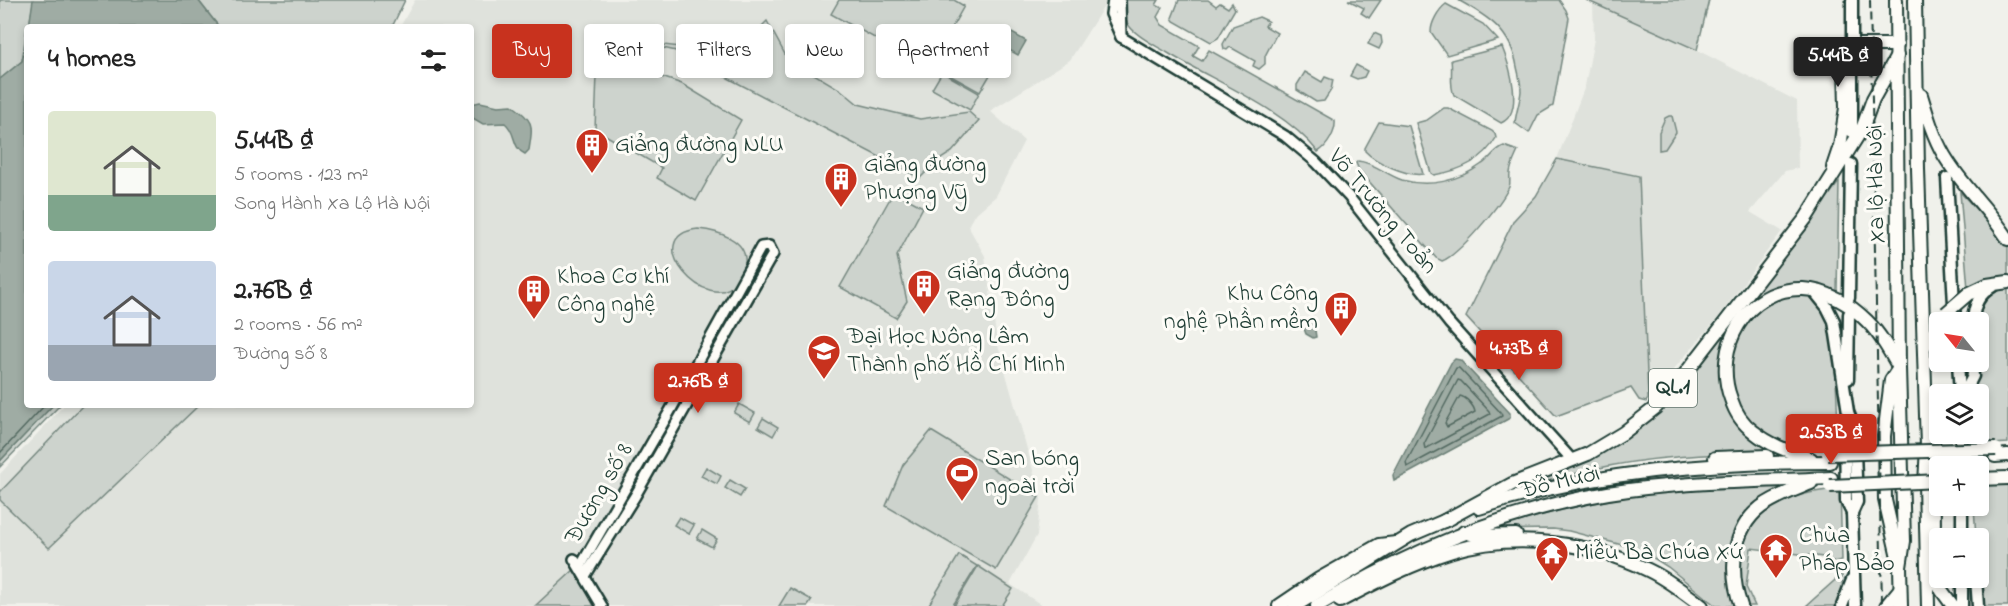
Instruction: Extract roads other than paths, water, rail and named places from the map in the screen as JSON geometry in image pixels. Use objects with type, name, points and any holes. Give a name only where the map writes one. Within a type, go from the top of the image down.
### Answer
[{"type":"main road","points":[[1852,0],[1852,132]]},
{"type":"main road","name":"Xa lộ Hà Nội","points":[[1896,0],[1899,368],[1904,530],[1900,567],[1901,606]]},
{"type":"main road","name":"Xa lộ Hà Nội","points":[[1918,1],[1918,169],[1928,446],[1925,484],[1928,606]]},
{"type":"main road","name":"Xa lộ Hà Nội","points":[[1918,1],[1925,107],[1925,155],[1918,169]]},
{"type":"main road","points":[[1853,45],[1897,50]]},
{"type":"main road","points":[[1824,191],[1840,146],[1846,108],[1845,63],[1853,45]]},
{"type":"main road","name":"QL.1","points":[[1444,520],[1503,489],[1623,433],[1655,408],[1675,387],[1797,230],[1824,191],[1862,129],[1873,99],[1897,50]]},
{"type":"main road","points":[[1917,82],[1936,142],[1964,185],[2005,228],[2008,239]]},
{"type":"main road","points":[[1849,298],[1851,164]]},
{"type":"main road","points":[[1945,312],[1947,178]]},
{"type":"main road","points":[[1952,312],[1968,294],[1987,285],[2003,283]]},
{"type":"main road","points":[[1974,312],[1974,307],[1985,291],[2003,283]]},
{"type":"main road","name":"QL.1","points":[[1800,455],[1771,444],[1748,427],[1732,403],[1726,385],[1724,367],[1730,340],[1740,322],[1753,308],[1768,298],[1790,290],[1814,291],[1838,299],[1866,319],[1882,339],[1899,368]]},
{"type":"main road","points":[[1814,291],[1827,307],[1834,321],[1848,412],[1854,427],[1857,502],[1852,513],[1855,606]]},
{"type":"main road","points":[[1848,412],[1849,314]]},
{"type":"main road","points":[[1925,346],[1929,341]]},
{"type":"main road","name":"Xa lộ Hà Nội","points":[[1899,368],[1891,381],[1884,447],[1885,500],[1900,567]]},
{"type":"main road","name":"QL.1","points":[[1826,459],[2002,452]]},
{"type":"main road","name":"Đỗ Mười","points":[[1474,505],[1600,473],[1700,460],[1800,455],[1826,459]]},
{"type":"main road","name":"Đỗ Mười","points":[[1296,606],[1400,542],[1444,520],[1516,497],[1598,478],[1699,466],[1826,459]]},
{"type":"main road","points":[[1741,606],[1736,588],[1734,566],[1737,543],[1741,532],[1760,508],[1801,487],[1828,481],[1929,475]]},
{"type":"main road","points":[[1828,481],[1929,481]]},
{"type":"main road","name":"Đỗ Mười","points":[[1317,606],[1362,579],[1464,532],[1512,515],[1610,493],[1691,484],[1828,481]]},
{"type":"main road","points":[[1962,516],[1962,526]]},
{"type":"main road","points":[[1464,532],[1478,536],[1553,535],[1603,546],[1654,566],[1710,606]]},
{"type":"main road","name":"Đỗ Mười","points":[[1279,606],[1319,579],[1379,545],[1400,542]]},
{"type":"main road","points":[[1330,606],[1427,559],[1455,550],[1511,543],[1552,543],[1602,552],[1650,571],[1702,606]]},
{"type":"main road","points":[[1928,560],[1934,576],[1956,606]]},
{"type":"main road","points":[[1842,606],[1854,574]]},
{"type":"main road","points":[[1956,606],[1960,588]]},
{"type":"main road","points":[[1977,588],[1978,606]]},
{"type":"main road","points":[[1886,606],[1900,589]]},
{"type":"street","points":[[1113,0],[1112,21],[1121,37]]},
{"type":"street","points":[[1120,0],[1121,37]]},
{"type":"street","name":"Võ Trường Toản","points":[[1121,37],[1285,136],[1310,157],[1345,192],[1449,322],[1571,459]]},
{"type":"street","name":"Đường số 8","points":[[769,246],[773,254],[681,416],[585,576],[577,563],[624,491],[761,247],[769,246]]},
{"type":"street","points":[[670,411],[681,416]]},
{"type":"street","points":[[624,491],[635,496]]},
{"type":"street","points":[[585,576],[602,606]]},
{"type":"water","points":[[33,0],[198,0],[217,24],[29,24]]},
{"type":"water","points":[[1011,33],[1026,41],[1018,55],[1011,51]]},
{"type":"water","points":[[24,51],[24,408],[50,408],[0,461],[0,79],[22,61]]},
{"type":"water","points":[[474,103],[512,105],[524,115],[531,129],[529,150],[525,154],[518,148],[505,123],[483,124],[474,119]]},
{"type":"water","points":[[1313,317],[1316,337],[1313,338],[1306,334],[1303,326],[1305,321]]},
{"type":"water","points":[[1455,359],[1460,360],[1510,413],[1510,418],[1394,481],[1393,475]]},
{"type":"railway","points":[[1870,0],[1882,606]]},
{"type":"place","name":"Giảng đường NLU","points":[[592,174]]},
{"type":"place","name":"Giảng đường Phượng Vỹ","points":[[841,208]]},
{"type":"place","name":"Giảng đường Rạng Đông","points":[[924,315]]},
{"type":"place","name":"Khoa Cơ khí Công nghệ","points":[[534,320]]},
{"type":"place","name":"Khu Công nghệ Phần mềm","points":[[1341,337]]},
{"type":"place","name":"Đại Học Nông Lâm Thành phố Hồ Chí Minh","points":[[824,380]]},
{"type":"place","name":"San bóng ngoài trời","points":[[962,502]]},
{"type":"place","name":"Chùa Pháp Bảo","points":[[1776,579]]},
{"type":"place","name":"Miễu Bà Chúa Xứ","points":[[1552,582]]}]
